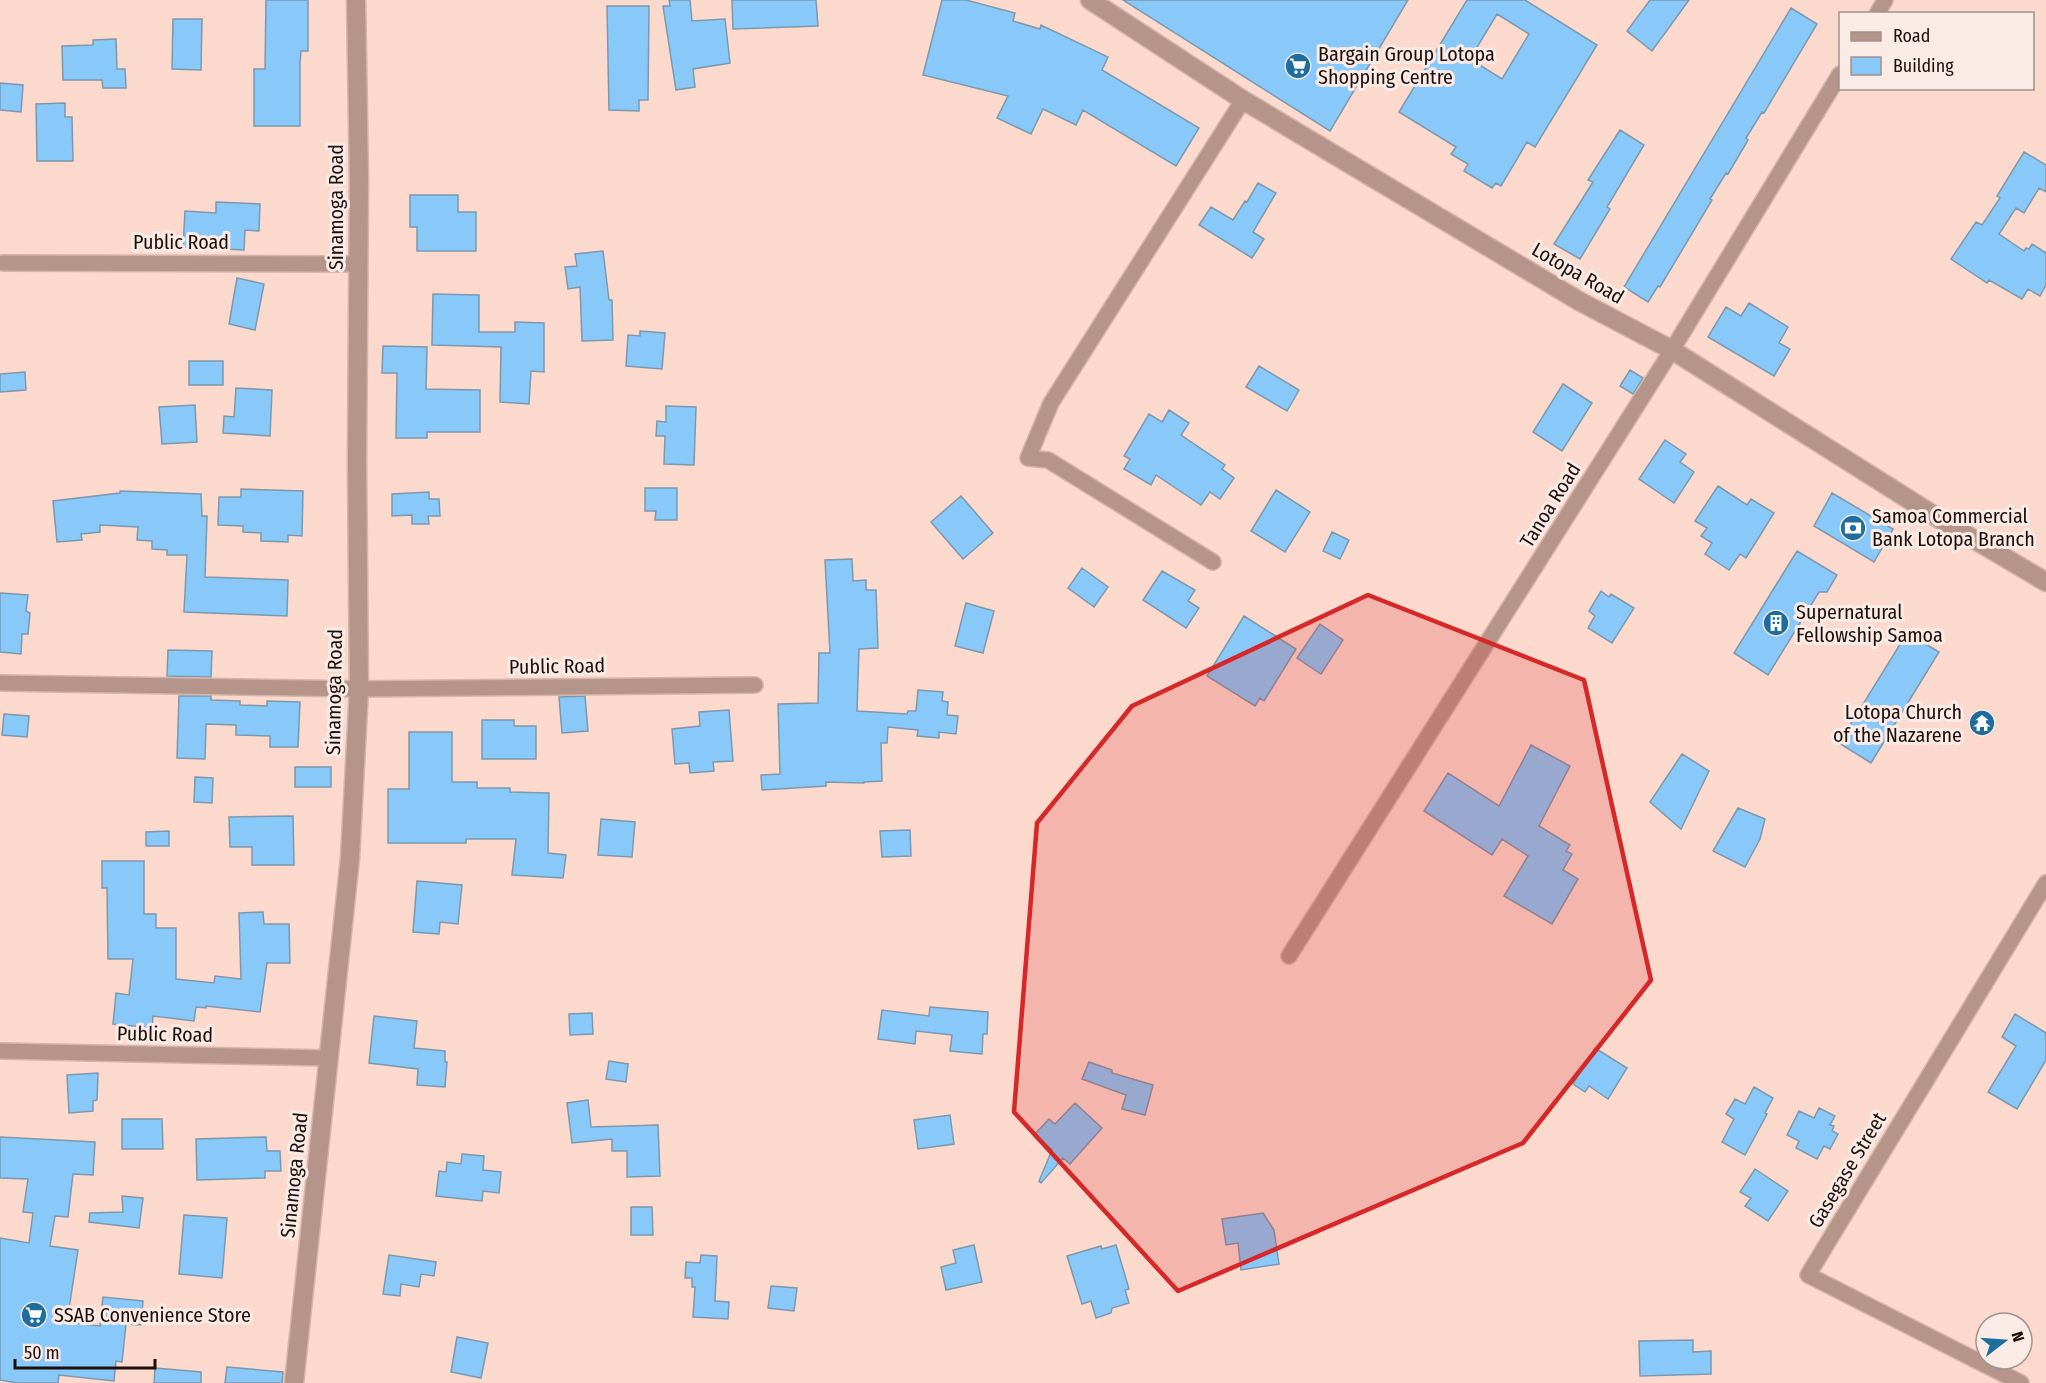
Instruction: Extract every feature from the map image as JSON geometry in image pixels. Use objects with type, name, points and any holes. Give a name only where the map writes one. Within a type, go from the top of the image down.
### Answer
[{"type":"street","name":"Sinamoga Road","points":[[294,1383],[350,858],[359,689],[357,472],[359,179],[356,0]]},
{"type":"street","name":"Lotopa Road","points":[[1090,0],[1243,100],[1579,301],[1672,350],[1943,521],[2046,582]]},
{"type":"street","name":"Tanoa Road","points":[[1289,956],[1672,350],[1839,76]]},
{"type":"street","points":[[1213,562],[1048,460],[1028,458],[1051,403],[1243,100]]},
{"type":"street","name":"Public Road","points":[[3,263],[358,264]]},
{"type":"street","name":"Public Road","points":[[0,683],[359,689],[755,685]]},
{"type":"street","name":"Gasegase Street","points":[[2021,1383],[1808,1275],[2046,883]]},
{"type":"street","name":"Public Road","points":[[0,1051],[328,1058]]},
{"type":"highlighted area","points":[[1368,595],[1584,680],[1651,980],[1523,1143],[1178,1291],[1014,1112],[1037,823],[1132,706]]},
{"type":"building","points":[[266,0],[308,0],[308,51],[301,51],[300,62],[300,126],[254,126],[254,69],[265,69]]},
{"type":"building","points":[[669,0],[690,0],[692,21],[725,19],[730,63],[693,69],[695,87],[676,90],[663,6],[670,6]]},
{"type":"building","points":[[732,0],[816,0],[818,26],[733,29]]},
{"type":"building","points":[[942,0],[966,0],[1015,13],[1013,21],[1040,29],[1041,25],[1108,57],[1102,70],[1199,128],[1176,166],[1083,110],[1076,125],[1043,109],[1031,134],[997,118],[1008,96],[923,75]]},
{"type":"building","name":"Bargain Group Lotopa Shopping Centre","points":[[1123,0],[1408,0],[1330,131]]},
{"type":"building","points":[[1467,0],[1525,0],[1597,45],[1535,147],[1527,142],[1501,186],[1496,183],[1492,188],[1464,171],[1468,164],[1451,154],[1456,147],[1399,112]],"holes":[[[1497,14],[1529,34],[1502,79],[1470,59]]]},
{"type":"building","points":[[1650,0],[1689,0],[1652,51],[1627,31]]},
{"type":"building","points":[[607,6],[649,6],[648,100],[639,100],[639,111],[609,110]]},
{"type":"building","points":[[1791,8],[1817,24],[1764,113],[1762,112],[1746,138],[1748,140],[1710,199],[1712,200],[1660,287],[1658,286],[1648,302],[1624,287]]},
{"type":"building","points":[[173,19],[202,19],[201,70],[172,69]]},
{"type":"building","points":[[116,39],[117,69],[125,69],[126,88],[103,88],[102,80],[63,80],[62,46],[93,45],[93,40]]},
{"type":"building","points":[[0,83],[23,85],[21,112],[0,110]]},
{"type":"building","points":[[65,103],[65,117],[72,117],[73,161],[37,161],[36,104]]},
{"type":"building","points":[[1620,130],[1644,145],[1607,207],[1610,209],[1580,259],[1554,244],[1593,182],[1588,180]]},
{"type":"building","points":[[2024,152],[2046,165],[2046,192],[2039,188],[2024,213],[2016,208],[1999,234],[2024,251],[2032,244],[2046,253],[2046,285],[2040,296],[2028,289],[2022,299],[1989,280],[1987,283],[1951,259],[1976,222],[1982,225],[2000,198],[1997,196]]},
{"type":"building","points":[[1258,183],[1276,193],[1253,232],[1264,239],[1252,258],[1199,225],[1211,207],[1233,220]]},
{"type":"building","points":[[410,195],[458,195],[458,212],[476,212],[476,251],[417,251],[417,227],[410,227]]},
{"type":"building","points":[[216,202],[260,204],[259,231],[245,230],[244,250],[183,247],[185,211],[216,213]]},
{"type":"building","points":[[603,251],[609,300],[612,300],[613,340],[582,341],[580,287],[568,289],[565,267],[577,266],[575,254]]},
{"type":"building","points":[[237,278],[264,284],[255,330],[229,324]]},
{"type":"building","points":[[433,294],[479,295],[479,332],[515,332],[515,322],[544,323],[544,372],[531,371],[529,404],[500,402],[501,347],[432,345]]},
{"type":"building","points":[[1749,303],[1788,327],[1779,343],[1790,349],[1774,376],[1708,337],[1726,307],[1741,316]]},
{"type":"building","points":[[640,331],[665,333],[662,369],[626,366],[628,335],[640,336]]},
{"type":"building","points":[[383,346],[427,347],[426,389],[480,390],[480,432],[427,432],[427,438],[396,438],[397,373],[382,373]]},
{"type":"building","points":[[189,361],[223,361],[223,385],[189,385]]},
{"type":"building","points":[[1259,366],[1299,390],[1287,411],[1246,387]]},
{"type":"building","points":[[1630,370],[1643,378],[1633,394],[1620,386]]},
{"type":"building","points":[[25,372],[26,390],[0,392],[0,374]]},
{"type":"building","points":[[1563,384],[1592,403],[1562,451],[1533,432]]},
{"type":"building","points":[[236,388],[272,390],[270,436],[223,433],[224,416],[234,417]]},
{"type":"building","points":[[195,405],[197,442],[162,444],[159,407]]},
{"type":"building","points":[[666,406],[696,407],[694,465],[664,464],[665,436],[656,436],[657,421],[666,422]]},
{"type":"building","points":[[1169,410],[1189,423],[1181,435],[1225,465],[1222,469],[1234,478],[1220,499],[1210,492],[1201,505],[1156,475],[1151,485],[1124,469],[1130,459],[1124,456],[1149,414],[1162,422]]},
{"type":"building","points":[[1665,440],[1686,454],[1680,462],[1694,472],[1674,503],[1639,479]]},
{"type":"building","points":[[1718,486],[1747,505],[1751,499],[1774,513],[1746,558],[1740,554],[1729,570],[1705,554],[1712,543],[1701,536],[1707,528],[1695,521]]},
{"type":"building","points":[[645,488],[677,488],[677,520],[655,520],[656,511],[645,511]]},
{"type":"building","points":[[241,489],[303,491],[302,536],[288,535],[288,542],[261,541],[261,533],[243,532],[243,526],[218,525],[219,497],[241,497]]},
{"type":"building","points":[[1276,490],[1310,512],[1285,552],[1251,531]]},
{"type":"building","points":[[120,491],[201,494],[202,516],[207,516],[205,577],[288,580],[287,616],[184,612],[187,555],[167,555],[167,550],[152,549],[152,541],[137,540],[138,527],[100,525],[100,532],[81,534],[82,540],[57,542],[53,501],[120,493]]},
{"type":"building","points":[[429,492],[429,499],[439,499],[440,516],[428,516],[429,524],[412,524],[412,515],[392,516],[392,494]]},
{"type":"building","name":"Samoa Commercial Bank Lotopa Branch","points":[[1832,493],[1893,529],[1874,562],[1814,526]]},
{"type":"building","points":[[961,496],[993,533],[963,559],[931,522]]},
{"type":"building","points":[[1332,532],[1349,540],[1340,559],[1323,551]]},
{"type":"building","name":"Supernatural Fellowship Samoa","points":[[1797,551],[1837,575],[1827,592],[1819,592],[1768,675],[1734,653]]},
{"type":"building","points":[[852,559],[853,581],[866,580],[866,590],[876,590],[878,648],[859,649],[857,711],[907,714],[908,711],[916,711],[918,690],[943,692],[942,701],[948,702],[947,715],[958,716],[956,734],[939,732],[939,738],[917,736],[918,730],[888,727],[887,743],[881,743],[882,781],[826,782],[826,786],[762,790],[761,775],[780,774],[778,704],[818,703],[819,653],[830,653],[825,560]]},
{"type":"building","points":[[1082,568],[1108,587],[1094,607],[1068,588]]},
{"type":"building","points":[[1162,571],[1195,590],[1188,601],[1199,608],[1186,628],[1143,600]]},
{"type":"building","points":[[1601,591],[1609,597],[1611,594],[1634,608],[1612,643],[1588,628],[1595,616],[1589,611]]},
{"type":"building","points":[[0,593],[28,595],[26,611],[30,613],[28,634],[22,634],[21,654],[0,652]]},
{"type":"building","points":[[966,603],[994,611],[983,653],[955,646]]},
{"type":"building","points":[[1244,616],[1296,649],[1264,701],[1260,698],[1255,706],[1207,676]]},
{"type":"building","points":[[1320,624],[1343,640],[1321,674],[1297,658]]},
{"type":"building","points":[[1907,633],[1939,652],[1871,763],[1839,743]]},
{"type":"building","points":[[168,650],[212,651],[211,677],[167,676]]},
{"type":"building","points":[[179,696],[211,696],[211,700],[240,701],[240,705],[267,706],[267,701],[300,702],[298,747],[270,747],[270,736],[236,735],[236,725],[206,724],[205,759],[177,758]]},
{"type":"building","points":[[585,696],[588,731],[562,733],[559,697]]},
{"type":"building","points":[[729,710],[733,761],[713,762],[714,771],[690,773],[689,763],[675,764],[672,729],[700,726],[699,712]]},
{"type":"building","points":[[4,714],[29,716],[27,737],[2,735]]},
{"type":"building","points":[[482,720],[514,720],[514,726],[536,726],[536,759],[482,759]]},
{"type":"building","points":[[409,732],[452,732],[452,782],[477,782],[477,788],[510,788],[510,792],[549,793],[548,853],[566,855],[563,878],[512,875],[516,839],[466,839],[466,843],[388,843],[388,789],[409,789]]},
{"type":"building","points":[[1531,745],[1570,766],[1539,826],[1570,845],[1566,851],[1572,854],[1563,870],[1578,879],[1552,924],[1504,896],[1528,856],[1502,839],[1492,855],[1424,811],[1448,773],[1499,806]]},
{"type":"building","points":[[1682,754],[1709,771],[1681,829],[1650,802]]},
{"type":"building","points":[[295,767],[331,767],[331,787],[295,787]]},
{"type":"building","points":[[195,777],[213,778],[212,803],[194,802]]},
{"type":"building","points":[[1738,808],[1765,819],[1760,839],[1745,867],[1713,851]]},
{"type":"building","points":[[293,816],[294,865],[252,865],[252,847],[230,847],[229,817]]},
{"type":"building","points":[[601,819],[635,822],[632,857],[598,855]]},
{"type":"building","points":[[910,830],[911,856],[882,857],[880,831]]},
{"type":"building","points":[[169,831],[169,846],[146,846],[146,832]]},
{"type":"building","points":[[102,861],[144,861],[144,914],[156,914],[156,928],[176,928],[176,979],[214,983],[215,976],[241,979],[239,913],[263,912],[264,924],[289,924],[290,963],[267,963],[260,1012],[206,1006],[206,1008],[196,1007],[194,1021],[153,1016],[152,1028],[113,1024],[116,993],[129,995],[133,959],[108,959],[107,888],[102,888]]},
{"type":"building","points":[[417,881],[462,885],[458,924],[440,922],[439,934],[413,932]]},
{"type":"building","points":[[930,1007],[988,1012],[987,1034],[983,1034],[982,1054],[950,1051],[952,1035],[916,1031],[915,1044],[878,1039],[882,1010],[929,1016]]},
{"type":"building","points":[[592,1013],[593,1034],[570,1035],[569,1014]]},
{"type":"building","points":[[2015,1014],[2046,1033],[2046,1060],[2017,1109],[1988,1092],[2016,1046],[2002,1037]]},
{"type":"building","points":[[374,1016],[417,1021],[414,1048],[445,1051],[445,1062],[447,1062],[445,1087],[417,1085],[418,1069],[369,1063]]},
{"type":"building","points":[[1595,1048],[1627,1068],[1608,1099],[1589,1086],[1585,1092],[1573,1084]]},
{"type":"building","points":[[609,1061],[628,1064],[626,1082],[606,1079]]},
{"type":"building","points":[[1089,1062],[1112,1070],[1112,1073],[1153,1085],[1145,1115],[1122,1109],[1126,1095],[1082,1079]]},
{"type":"building","points":[[98,1073],[97,1100],[93,1101],[93,1111],[69,1113],[67,1075]]},
{"type":"building","points":[[1754,1087],[1773,1098],[1745,1155],[1722,1142],[1734,1119],[1726,1114],[1735,1099],[1745,1104]]},
{"type":"building","points":[[588,1100],[591,1127],[658,1125],[660,1176],[627,1177],[627,1151],[612,1151],[612,1139],[572,1143],[567,1103]]},
{"type":"building","points":[[1075,1103],[1102,1128],[1070,1164],[1063,1158],[1041,1183],[1039,1181],[1052,1150],[1035,1134],[1049,1119],[1055,1124]]},
{"type":"building","points":[[1819,1108],[1835,1116],[1830,1125],[1834,1126],[1832,1131],[1838,1134],[1830,1149],[1824,1146],[1817,1159],[1796,1148],[1799,1141],[1787,1135],[1799,1111],[1814,1118]]},
{"type":"building","points":[[950,1115],[954,1144],[918,1149],[914,1120]]},
{"type":"building","points":[[122,1119],[162,1119],[163,1149],[122,1149]]},
{"type":"building","points":[[0,1137],[95,1142],[93,1175],[73,1174],[68,1217],[55,1216],[50,1246],[78,1250],[67,1322],[100,1326],[103,1297],[143,1301],[141,1325],[126,1324],[122,1362],[116,1361],[114,1381],[59,1375],[58,1383],[17,1383],[0,1380],[0,1238],[29,1243],[33,1213],[23,1212],[28,1179],[0,1178]]},
{"type":"building","points":[[266,1137],[267,1151],[280,1151],[281,1171],[265,1171],[265,1178],[197,1180],[196,1139]]},
{"type":"building","points":[[462,1154],[484,1156],[483,1170],[501,1172],[499,1193],[483,1191],[482,1201],[436,1196],[439,1171],[446,1172],[447,1162],[461,1164]]},
{"type":"building","points":[[1755,1169],[1788,1191],[1768,1221],[1745,1206],[1751,1198],[1740,1192]]},
{"type":"building","points":[[122,1196],[143,1198],[139,1228],[89,1222],[90,1213],[123,1212]]},
{"type":"building","points":[[631,1207],[652,1207],[653,1235],[631,1235]]},
{"type":"building","points":[[1263,1213],[1274,1230],[1279,1264],[1241,1270],[1238,1243],[1226,1245],[1222,1219]]},
{"type":"building","points":[[184,1215],[227,1218],[222,1278],[179,1274]]},
{"type":"building","points":[[974,1245],[982,1282],[946,1290],[941,1267],[956,1263],[953,1250]]},
{"type":"building","points":[[1116,1245],[1129,1289],[1125,1290],[1129,1303],[1112,1308],[1111,1313],[1096,1318],[1091,1301],[1082,1304],[1067,1256],[1101,1246],[1102,1249]]},
{"type":"building","points":[[389,1255],[436,1262],[434,1276],[421,1274],[419,1287],[401,1284],[400,1296],[383,1294]]},
{"type":"building","points":[[701,1255],[717,1256],[715,1301],[729,1302],[728,1319],[693,1317],[695,1287],[692,1287],[692,1278],[685,1278],[686,1262],[700,1263]]},
{"type":"building","points":[[771,1286],[797,1288],[794,1311],[768,1308]]},
{"type":"building","points":[[457,1337],[488,1343],[481,1378],[451,1372]]},
{"type":"building","points":[[1693,1340],[1693,1352],[1711,1351],[1711,1374],[1640,1376],[1639,1341]]},
{"type":"building","points":[[227,1367],[283,1372],[282,1383],[225,1383]]},
{"type":"building","points":[[155,1368],[201,1372],[201,1383],[154,1383]]},
{"type":"place","name":"Bargain Group Lotopa Shopping Centre","points":[[1298,66]]},
{"type":"place","name":"Samoa Commercial Bank Lotopa Branch","points":[[1853,528]]},
{"type":"place","name":"Supernatural Fellowship Samoa","points":[[1776,623]]},
{"type":"place","name":"Lotopa Church of the Nazarene","points":[[1982,723]]},
{"type":"place","name":"SSAB Convenience Store","points":[[34,1315]]}]
